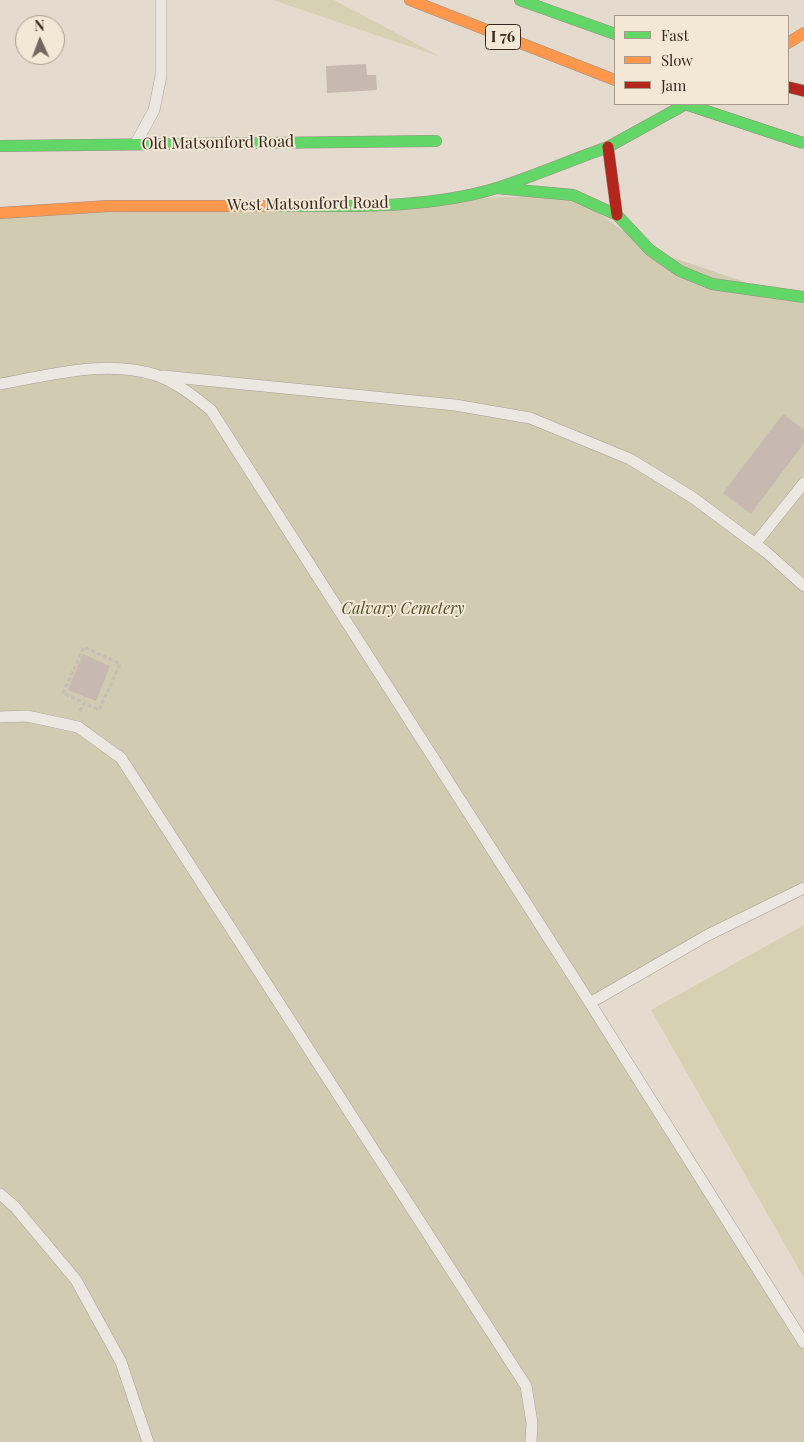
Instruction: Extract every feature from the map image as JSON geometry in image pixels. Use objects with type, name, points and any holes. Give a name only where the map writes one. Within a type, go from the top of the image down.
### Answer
[{"type":"main road","name":"I 76","points":[[410,0],[614,80]]},
{"type":"main road","name":"I 76","points":[[520,0],[614,34]]},
{"type":"main road","points":[[789,42],[804,34]]},
{"type":"main road","points":[[789,86],[802,91]]},
{"type":"main road","name":"West Matsonford Road","points":[[0,213],[108,206],[351,206],[432,201],[496,188],[608,148],[684,105]]},
{"type":"main road","points":[[689,105],[803,143]]},
{"type":"main road","name":"Old Matsonford Road","points":[[0,146],[436,141]]},
{"type":"main road","points":[[608,148],[617,215]]},
{"type":"main road","points":[[496,188],[573,195],[617,215],[650,250],[680,271],[712,284],[804,297]]},
{"type":"lane","points":[[135,144],[154,110],[161,76],[161,0]]},
{"type":"lane","points":[[0,384],[74,370],[119,369],[157,375],[455,404],[530,418],[630,459],[692,497],[754,544],[804,586]]},
{"type":"lane","points":[[157,375],[189,392],[211,410],[590,1003],[804,1343]]},
{"type":"lane","points":[[754,544],[804,483]]},
{"type":"lane","points":[[0,717],[27,716],[78,728],[121,758],[526,1386],[532,1423],[531,1442]]},
{"type":"lane","points":[[590,1003],[708,936],[804,888]]},
{"type":"lane","points":[[0,1194],[16,1207],[76,1280],[122,1362],[148,1442]]},
{"type":"path","points":[[84,647],[120,664],[99,710],[84,703],[63,693],[84,647]]},
{"type":"path","points":[[51,722],[78,717],[84,703]]},
{"type":"shaded area","points":[[273,0],[334,0],[441,57]]},
{"type":"shaded area","points":[[804,925],[804,1278],[651,1010]]},
{"type":"green space","name":"Calvary Cemetery","points":[[573,195],[650,250],[804,302],[804,892],[708,935],[590,1003],[804,1343],[804,1442],[0,1442],[0,213]]},
{"type":"building","points":[[366,64],[367,75],[376,75],[377,90],[327,93],[326,66]]},
{"type":"building","points":[[783,414],[804,430],[804,443],[751,514],[723,493]]},
{"type":"building","points":[[83,654],[110,666],[96,701],[68,690]]},
{"type":"traffic: fast","points":[[520,0],[614,34]]},
{"type":"traffic: fast","points":[[608,147],[684,105]]},
{"type":"traffic: fast","points":[[688,105],[803,143]]},
{"type":"traffic: fast","points":[[0,146],[436,141]]},
{"type":"traffic: fast","points":[[277,206],[388,205],[443,200],[497,188],[608,147]]},
{"type":"traffic: fast","points":[[496,188],[573,195],[617,215],[650,250],[680,271],[712,284],[804,297]]},
{"type":"traffic: slow","points":[[410,0],[614,80]]},
{"type":"traffic: slow","points":[[789,42],[804,33]]},
{"type":"traffic: slow","points":[[0,213],[108,206],[277,206]]},
{"type":"traffic: jam","points":[[789,87],[804,91]]},
{"type":"traffic: jam","points":[[608,147],[617,215]]}]
